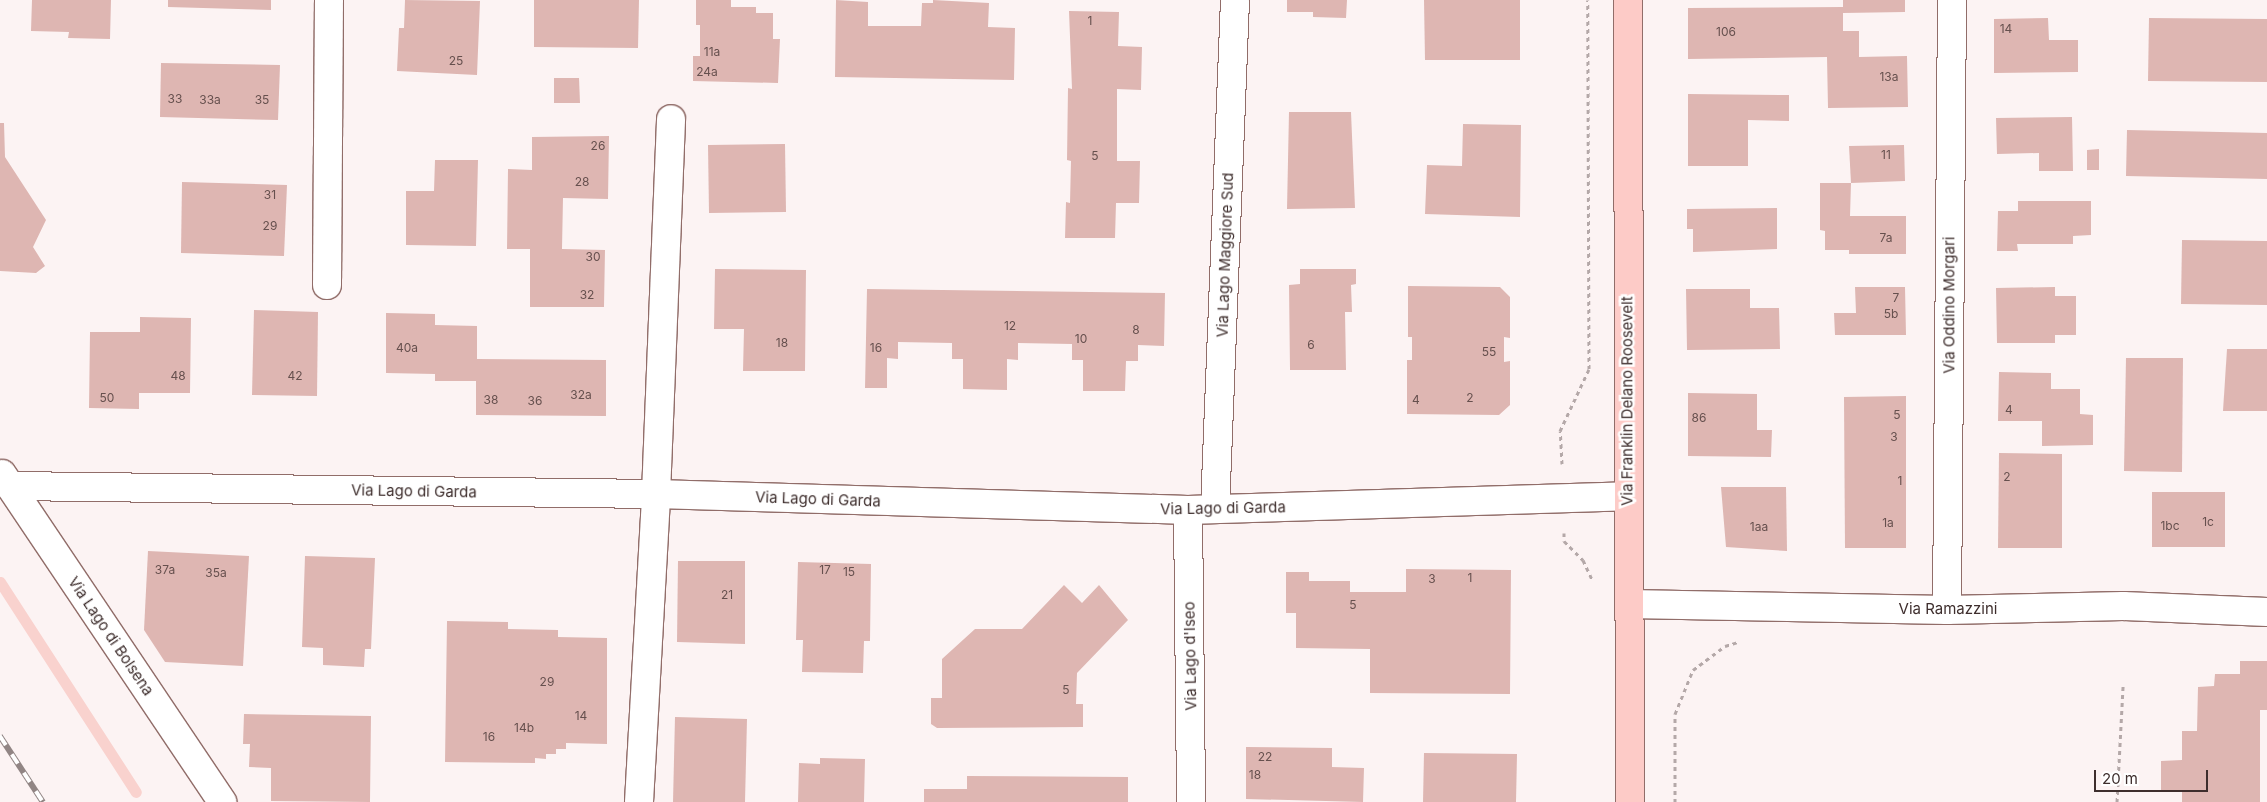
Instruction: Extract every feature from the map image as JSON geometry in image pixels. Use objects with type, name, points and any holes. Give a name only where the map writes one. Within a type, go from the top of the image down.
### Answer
[{"type":"main road","name":"Via Franklin Delano Roosevelt","points":[[1628,0],[1627,496],[1630,802]]},
{"type":"street","points":[[327,285],[329,0]]},
{"type":"street","name":"Via Lago Maggiore Sud","points":[[1202,510],[1235,0]]},
{"type":"street","name":"Via Oddino Morgari","points":[[1947,610],[1952,0]]},
{"type":"street","points":[[639,802],[656,494],[671,119]]},
{"type":"street","name":"Via Lago di Garda","points":[[5,478],[1202,510],[1627,496]]},
{"type":"street","name":"Via Lago di Bolsena","points":[[5,478],[222,802]]},
{"type":"street","name":"Via Lago d'Iseo","points":[[1191,802],[1202,510]]},
{"type":"street","name":"Via Ramazzini","points":[[1629,604],[1947,610],[2123,606],[2267,612]]},
{"type":"path","points":[[1588,0],[1589,369],[1560,431],[1564,498],[1564,541],[1583,560],[1593,578],[1593,588]]},
{"type":"path","points":[[1675,802],[1675,714],[1693,670],[1725,646],[1743,640]]},
{"type":"path","points":[[2117,802],[2123,686]]},
{"type":"building","points":[[32,0],[111,0],[110,39],[68,38],[69,32],[31,31]]},
{"type":"building","points":[[168,0],[271,0],[271,10],[168,7]]},
{"type":"building","points":[[405,0],[480,1],[477,75],[397,71],[399,28],[404,28]]},
{"type":"building","points":[[534,0],[639,0],[638,48],[534,47]]},
{"type":"building","points":[[696,0],[731,0],[731,7],[756,7],[756,13],[773,13],[773,39],[780,39],[778,83],[693,81],[693,56],[700,56],[700,25],[696,25]]},
{"type":"building","points":[[836,0],[868,2],[868,26],[921,26],[922,3],[933,3],[933,0],[989,3],[988,27],[1015,28],[1014,80],[835,77]]},
{"type":"building","points":[[1287,0],[1347,0],[1346,18],[1313,17],[1313,12],[1287,12]]},
{"type":"building","points":[[1424,0],[1520,0],[1520,60],[1425,60]]},
{"type":"building","points":[[1843,0],[1905,0],[1905,12],[1843,13],[1843,31],[1859,31],[1859,57],[1907,56],[1908,107],[1828,108],[1827,57],[1688,59],[1688,8],[1843,7]]},
{"type":"building","points":[[1069,11],[1119,12],[1118,46],[1142,47],[1141,90],[1117,89],[1117,161],[1140,161],[1139,203],[1116,203],[1115,238],[1065,238],[1066,202],[1070,203],[1071,161],[1067,160],[1068,88],[1072,89]]},
{"type":"building","points":[[2048,18],[2049,40],[2078,40],[2078,72],[1994,73],[1994,19]]},
{"type":"building","points":[[2149,18],[2267,19],[2267,82],[2148,81]]},
{"type":"building","points":[[161,63],[280,65],[278,120],[160,117]]},
{"type":"building","points":[[554,78],[579,78],[580,103],[554,103]]},
{"type":"building","points":[[1688,94],[1789,95],[1789,121],[1748,120],[1748,166],[1688,166]]},
{"type":"building","points":[[1289,112],[1351,112],[1355,208],[1287,209]]},
{"type":"building","points":[[2072,117],[2073,171],[2039,171],[2039,153],[1997,154],[1996,118]]},
{"type":"building","points":[[0,123],[4,123],[5,157],[46,220],[33,247],[45,266],[36,273],[0,271]]},
{"type":"building","points":[[1463,124],[1521,125],[1520,217],[1425,214],[1427,165],[1462,166]]},
{"type":"building","points":[[2127,130],[2267,133],[2267,179],[2126,176]]},
{"type":"building","points":[[609,136],[608,199],[563,198],[562,249],[605,250],[604,307],[530,307],[530,249],[507,249],[508,169],[532,170],[532,137]]},
{"type":"building","points":[[785,144],[786,212],[709,213],[708,145]]},
{"type":"building","points":[[1904,145],[1905,181],[1851,183],[1849,146]]},
{"type":"building","points":[[2099,149],[2099,170],[2087,170],[2087,150]]},
{"type":"building","points":[[435,160],[478,160],[476,246],[406,245],[406,191],[434,191]]},
{"type":"building","points":[[182,182],[287,185],[284,256],[181,253]]},
{"type":"building","points":[[1820,183],[1851,183],[1850,216],[1906,216],[1906,254],[1849,254],[1849,250],[1825,250],[1825,231],[1820,230]]},
{"type":"building","points":[[2018,201],[2091,201],[2091,235],[2073,236],[2073,244],[2017,244],[2018,251],[1997,251],[1998,211],[2018,211]]},
{"type":"building","points":[[1777,208],[1777,249],[1693,252],[1693,229],[1687,229],[1687,209]]},
{"type":"building","points":[[2182,240],[2267,241],[2267,305],[2181,304]]},
{"type":"building","points":[[715,269],[806,270],[805,371],[743,371],[744,329],[714,329]]},
{"type":"building","points":[[1300,269],[1356,269],[1356,284],[1351,285],[1352,312],[1345,312],[1346,370],[1290,370],[1289,285],[1300,284]]},
{"type":"building","points":[[1408,286],[1500,287],[1510,297],[1510,338],[1504,337],[1504,362],[1510,361],[1510,405],[1499,415],[1407,414],[1407,360],[1412,360],[1412,337],[1408,337]]},
{"type":"building","points":[[1855,287],[1905,287],[1906,335],[1835,335],[1834,313],[1856,313]]},
{"type":"building","points":[[2055,287],[2055,296],[2076,296],[2076,335],[2055,335],[2055,343],[1997,343],[1996,288]]},
{"type":"building","points":[[867,289],[1165,293],[1164,346],[1138,345],[1138,361],[1126,361],[1125,391],[1083,391],[1083,360],[1072,360],[1072,344],[1018,343],[1018,360],[1007,359],[1007,390],[963,389],[963,359],[952,359],[952,343],[898,342],[898,359],[887,358],[887,388],[865,388]]},
{"type":"building","points":[[1686,289],[1750,289],[1750,308],[1779,308],[1780,349],[1687,350]]},
{"type":"building","points":[[254,310],[318,312],[317,396],[252,395]]},
{"type":"building","points":[[386,313],[435,314],[435,325],[477,326],[477,359],[606,360],[606,416],[476,415],[476,381],[435,381],[435,374],[386,373]]},
{"type":"building","points":[[140,317],[191,318],[190,393],[139,393],[139,409],[89,408],[90,332],[140,332]]},
{"type":"building","points":[[2227,349],[2267,349],[2267,411],[2223,411]]},
{"type":"building","points":[[2126,358],[2183,358],[2182,472],[2124,471]]},
{"type":"building","points":[[1999,372],[2051,373],[2051,389],[2080,389],[2080,414],[2093,415],[2093,445],[2042,446],[2042,421],[1998,421]]},
{"type":"building","points":[[1688,393],[1757,394],[1757,430],[1772,430],[1771,457],[1688,456]]},
{"type":"building","points":[[1906,396],[1906,548],[1845,548],[1844,397]]},
{"type":"building","points":[[1999,453],[2062,454],[2062,548],[1998,548]]},
{"type":"building","points":[[1721,487],[1786,487],[1787,551],[1726,547]]},
{"type":"building","points":[[2152,492],[2225,492],[2225,547],[2152,547]]},
{"type":"building","points":[[148,551],[249,556],[243,666],[165,662],[144,630]]},
{"type":"building","points":[[305,556],[375,558],[371,649],[365,649],[364,667],[323,665],[323,648],[302,647]]},
{"type":"building","points":[[678,561],[745,561],[745,644],[677,642]]},
{"type":"building","points":[[798,562],[871,564],[870,641],[864,641],[863,673],[802,672],[803,640],[796,640]]},
{"type":"building","points":[[1406,569],[1511,570],[1510,694],[1370,693],[1370,649],[1296,648],[1296,613],[1286,613],[1286,572],[1309,572],[1309,581],[1350,581],[1350,592],[1406,592]]},
{"type":"building","points":[[1064,585],[1082,603],[1099,585],[1128,620],[1077,673],[1076,704],[1083,704],[1083,727],[937,728],[931,724],[931,698],[942,698],[942,659],[975,629],[1022,629]]},
{"type":"building","points":[[447,621],[508,622],[508,629],[558,630],[558,637],[607,638],[607,744],[566,743],[566,749],[556,749],[556,754],[546,754],[546,759],[535,758],[535,763],[445,762]]},
{"type":"building","points":[[2240,661],[2267,661],[2267,710],[2260,710],[2260,802],[2182,802],[2182,791],[2161,792],[2161,761],[2182,760],[2182,731],[2197,731],[2198,687],[2214,686],[2215,674],[2240,674]]},
{"type":"building","points":[[244,714],[371,716],[370,802],[271,801],[271,768],[249,767],[250,744],[243,744]]},
{"type":"building","points":[[675,717],[747,719],[745,802],[673,802]]},
{"type":"building","points":[[1246,747],[1332,748],[1332,767],[1364,768],[1363,802],[1246,799]]},
{"type":"building","points":[[1424,753],[1517,754],[1516,802],[1423,802]]},
{"type":"building","points":[[820,758],[865,759],[864,802],[798,802],[799,763],[820,764]]},
{"type":"building","points":[[967,776],[1128,777],[1128,802],[924,802],[924,789],[967,789]]},
{"type":"waterway","points":[[0,582],[136,792]]},
{"type":"railway","points":[[0,736],[43,802]]}]
